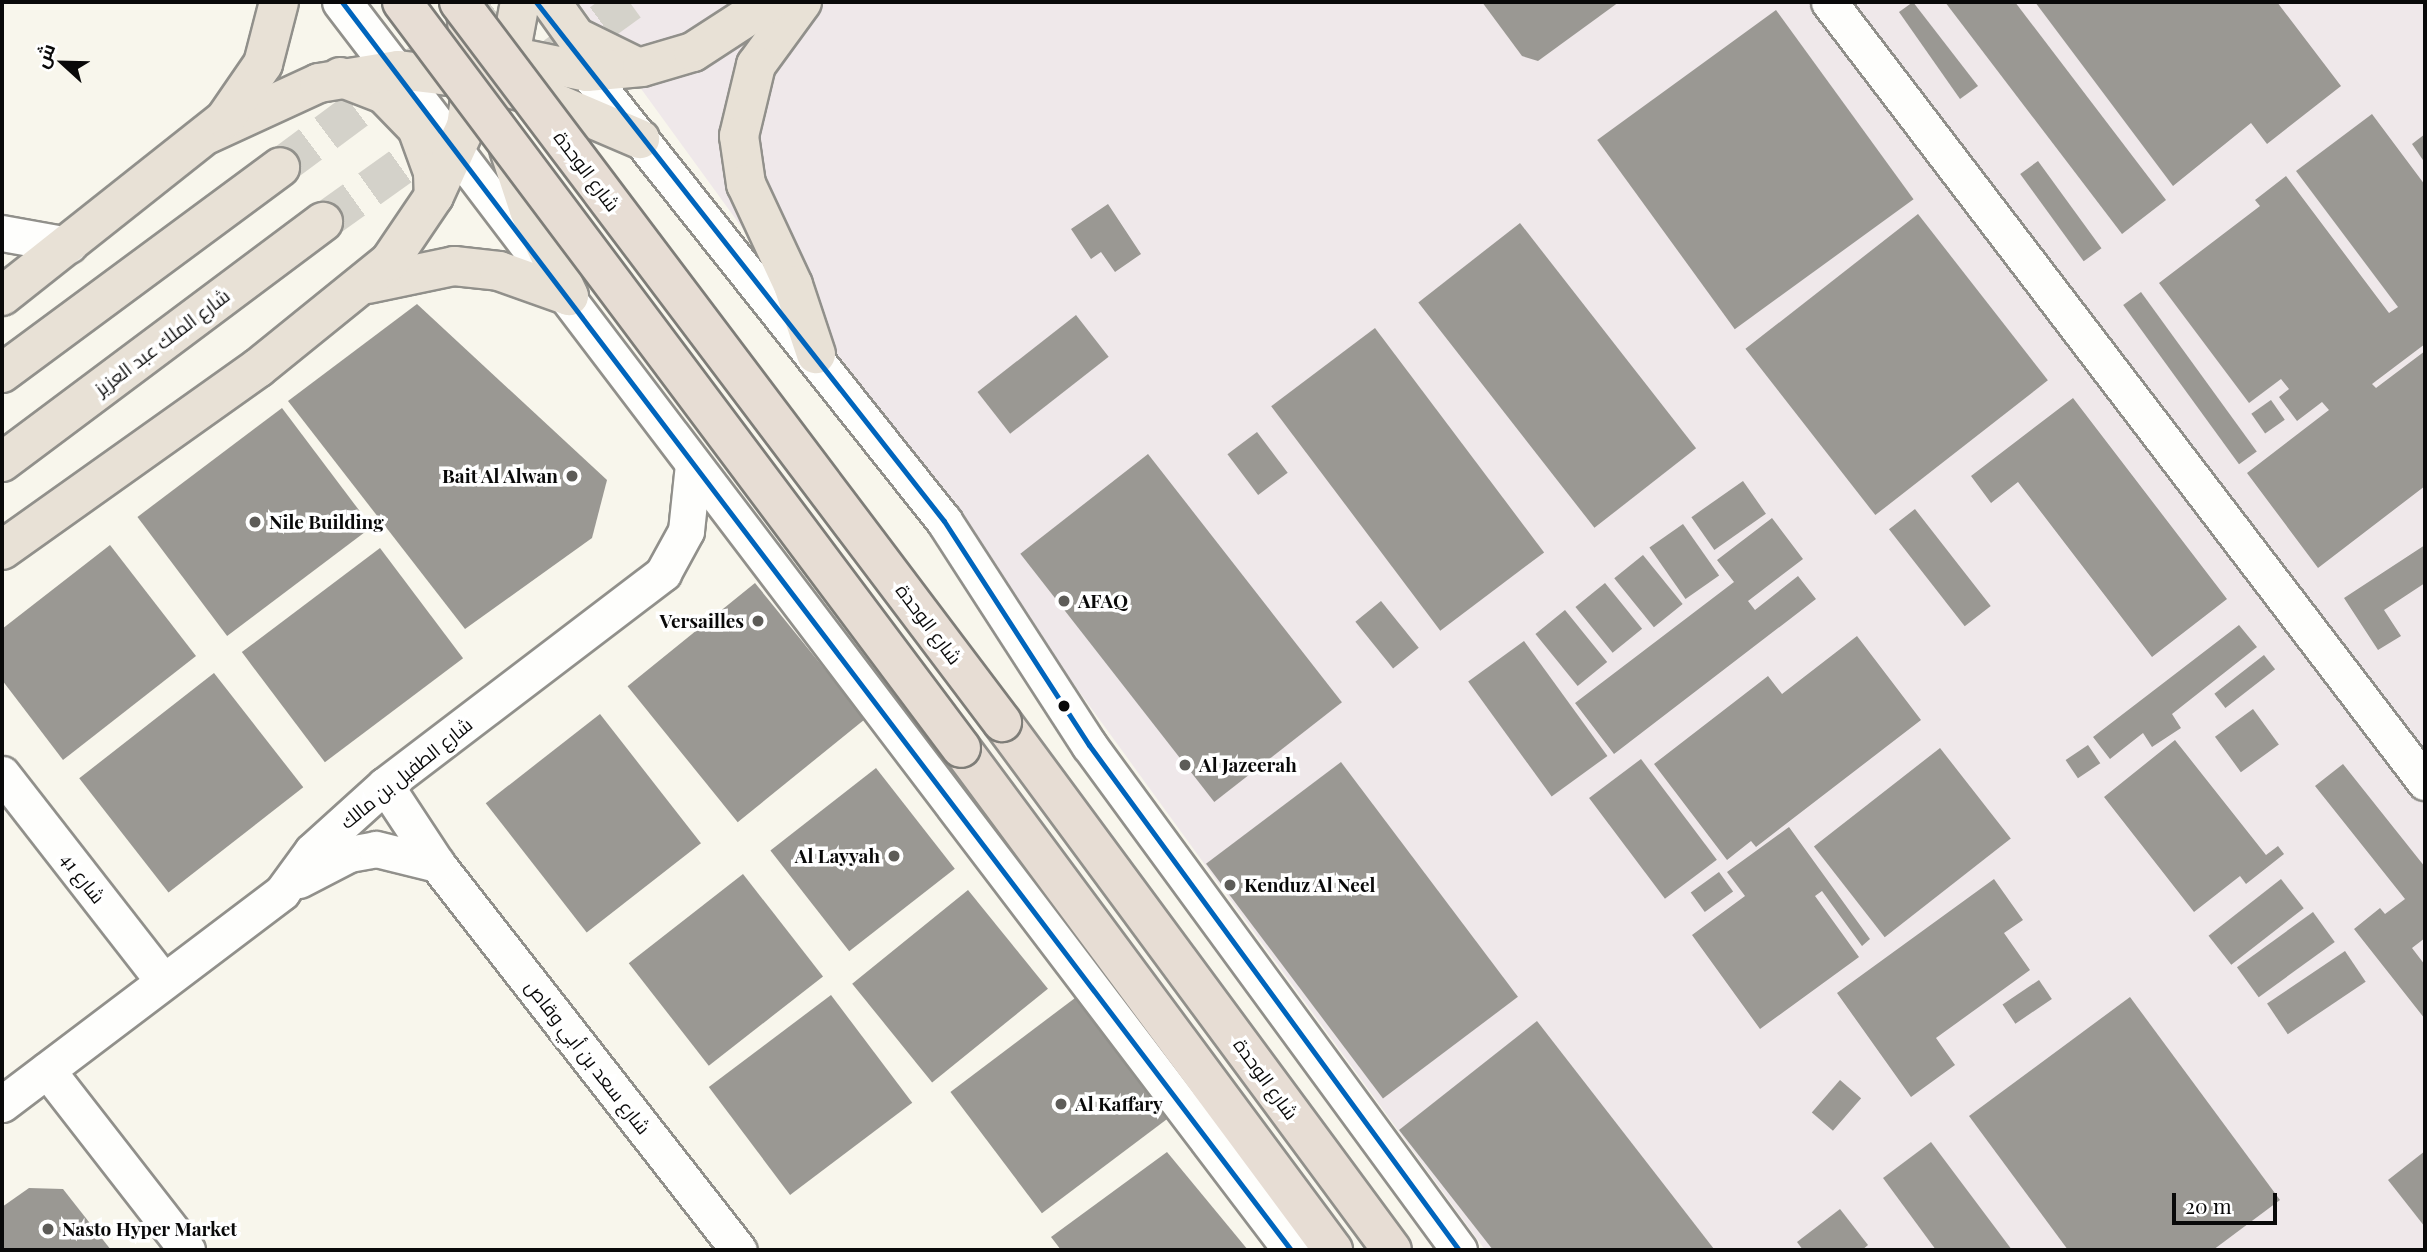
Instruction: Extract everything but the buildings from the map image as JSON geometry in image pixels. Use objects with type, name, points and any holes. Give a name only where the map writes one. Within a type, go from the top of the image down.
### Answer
[{"type":"highway","points":[[2,296],[208,134],[253,84],[272,43],[279,2]]},
{"type":"highway","points":[[393,2],[489,68],[640,139]]},
{"type":"highway","points":[[402,2],[1333,1250]]},
{"type":"highway","points":[[462,2],[489,68],[509,149],[529,210],[569,296]]},
{"type":"highway","name":"شارع الوحدة","points":[[462,2],[1002,722],[1392,1250]]},
{"type":"highway","points":[[2,550],[368,284],[435,196],[520,2]]},
{"type":"highway","points":[[551,2],[576,37],[607,56],[642,67]]},
{"type":"highway","points":[[208,134],[253,110],[340,77],[398,70],[489,68],[587,72],[642,67],[693,52],[770,2]]},
{"type":"highway","points":[[802,2],[756,65],[739,136],[746,184],[793,285],[816,354]]},
{"type":"highway","points":[[340,77],[384,94],[417,128],[433,172],[435,196]]},
{"type":"highway","points":[[2,373],[280,167]]},
{"type":"highway","name":"شارع الملك عبد العزيز","points":[[2,463],[323,222]]},
{"type":"highway","points":[[368,284],[454,267],[499,271],[569,296]]},
{"type":"street","points":[[342,2],[398,70],[455,150],[569,296],[693,464],[1291,1250]]},
{"type":"street","points":[[536,2],[587,72],[816,354],[944,521],[1089,745],[1459,1250]]},
{"type":"street","points":[[1829,2],[2425,782]]},
{"type":"street","points":[[2,233],[69,245]]},
{"type":"street","name":"شارع الطفيل بن مالك","points":[[2,1104],[282,892],[312,850],[385,785],[663,573],[686,531],[693,464]]},
{"type":"street","name":"شارع 41","points":[[2,774],[163,981]]},
{"type":"street","name":"شارع سعد بن أبي وقاص","points":[[385,785],[437,864],[739,1250]]},
{"type":"street","points":[[282,892],[318,867],[362,851],[389,850],[437,864]]},
{"type":"street","points":[[47,1070],[187,1250]]},
{"type":"shaded area","points":[[578,2],[2425,2],[2425,1250],[1485,1250]]},
{"type":"tunnel","points":[[280,167],[502,2]]},
{"type":"tunnel","points":[[555,56],[630,2]]},
{"type":"tunnel","points":[[323,222],[452,130]]},
{"type":"transit line","points":[[342,2],[1291,1250]]},
{"type":"transit line","points":[[536,2],[944,521],[1089,745],[1459,1250]]},
{"type":"place","name":"Bait Al Alwan","points":[[572,476]]},
{"type":"place","name":"Nile Building","points":[[255,522]]},
{"type":"place","name":"AFAQ","points":[[1064,601]]},
{"type":"place","name":"Versailles","points":[[758,621]]},
{"type":"place","name":"Al Jazeerah","points":[[1185,765]]},
{"type":"place","name":"Al Layyah","points":[[894,856]]},
{"type":"place","name":"Kenduz Al Neel","points":[[1230,885]]},
{"type":"place","name":"Al Kaffary","points":[[1061,1104]]},
{"type":"place","name":"Nasto Hyper Market","points":[[48,1229]]}]
